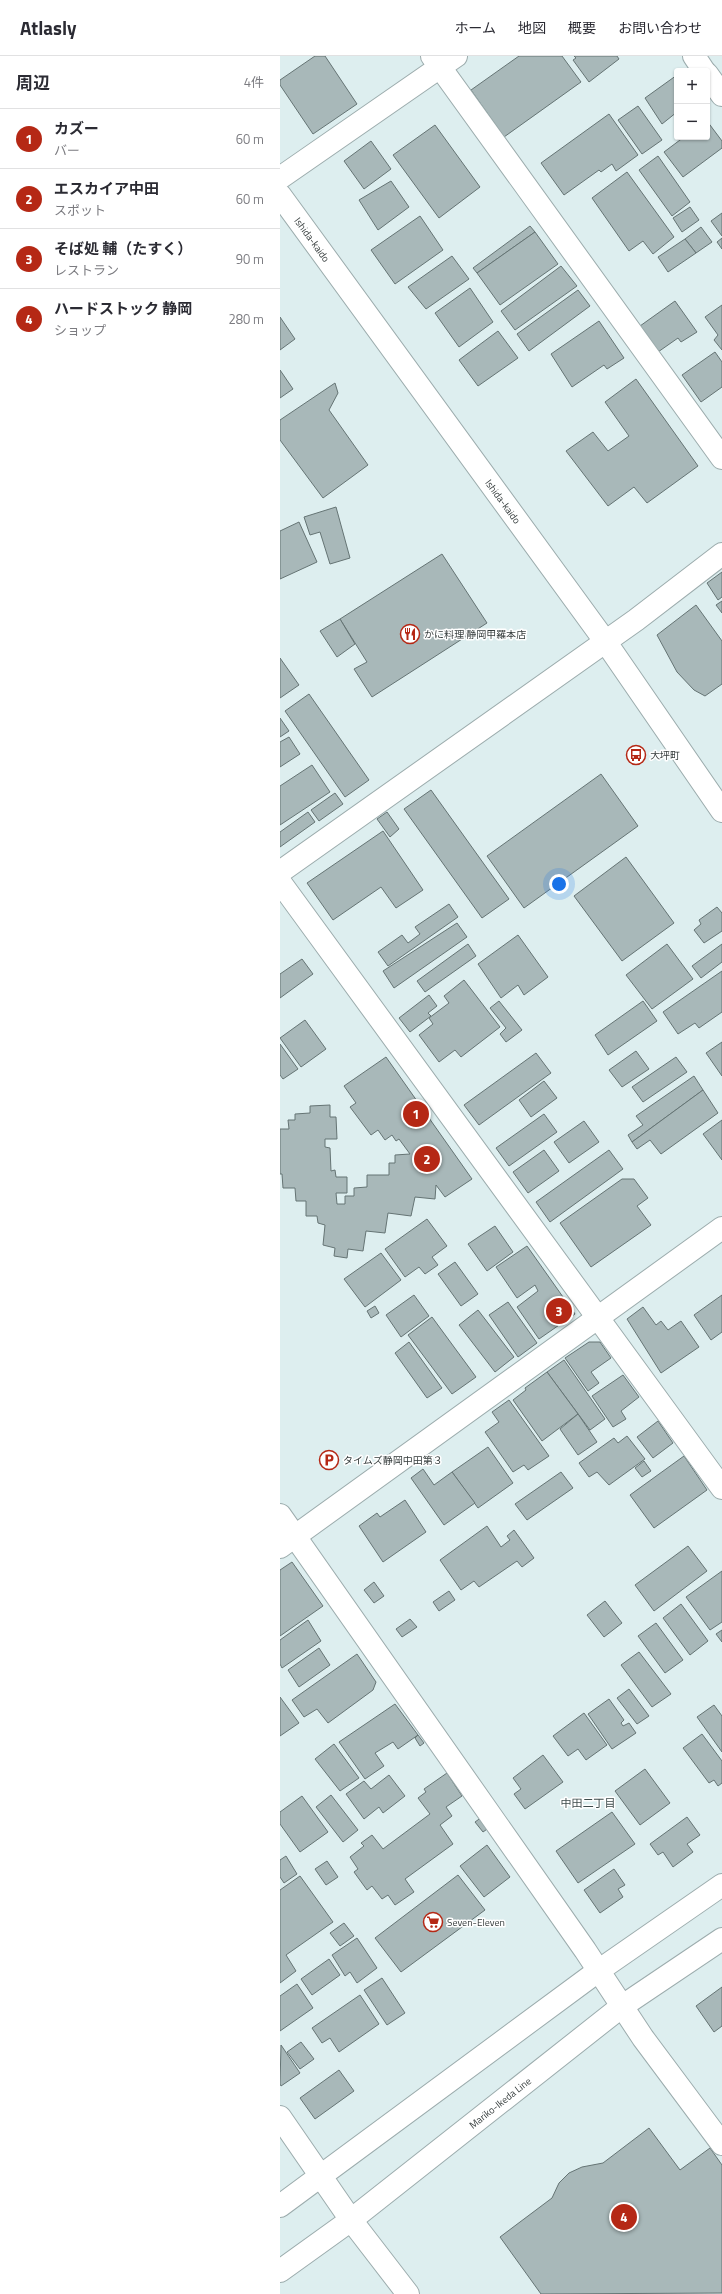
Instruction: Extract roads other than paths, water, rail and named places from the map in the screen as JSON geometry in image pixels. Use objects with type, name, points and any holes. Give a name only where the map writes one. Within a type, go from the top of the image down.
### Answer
[{"type":"street","points":[[694,56],[702,68]]},
{"type":"street","points":[[280,178],[442,60],[722,458]]},
{"type":"street","points":[[710,78],[722,95]]},
{"type":"street","name":"Ishida-kaido","points":[[280,195],[605,641],[722,811]]},
{"type":"street","points":[[280,872],[605,641],[722,554]]},
{"type":"street","points":[[280,882],[722,1488]]},
{"type":"street","points":[[288,1542],[598,1316],[722,1228]]},
{"type":"street","points":[[280,1514],[288,1542],[598,1971],[621,2007],[722,2144]]},
{"type":"street","points":[[280,2206],[598,1971],[722,1885]]},
{"type":"street","name":"Mariko-Ikeda Line","points":[[280,2271],[351,2220],[621,2007],[722,1939]]},
{"type":"street","points":[[280,2117],[351,2220],[408,2294]]},
{"type":"place","name":"かに料理 静岡甲羅本店","points":[[410,634]]},
{"type":"place","name":"大坪町","points":[[636,755]]},
{"type":"place","name":"カズー","points":[[416,1114]]},
{"type":"place","name":"エスカイア中田","points":[[427,1159]]},
{"type":"place","name":"そば処 輔（たすく）","points":[[559,1311]]},
{"type":"place","name":"タイムズ静岡中田第３","points":[[329,1460]]},
{"type":"place","name":"Seven-Eleven","points":[[433,1922]]},
{"type":"place","name":"ハードストック 静岡","points":[[624,2217]]},
{"type":"district","name":"中田二丁目","points":[[588,1803]]}]
